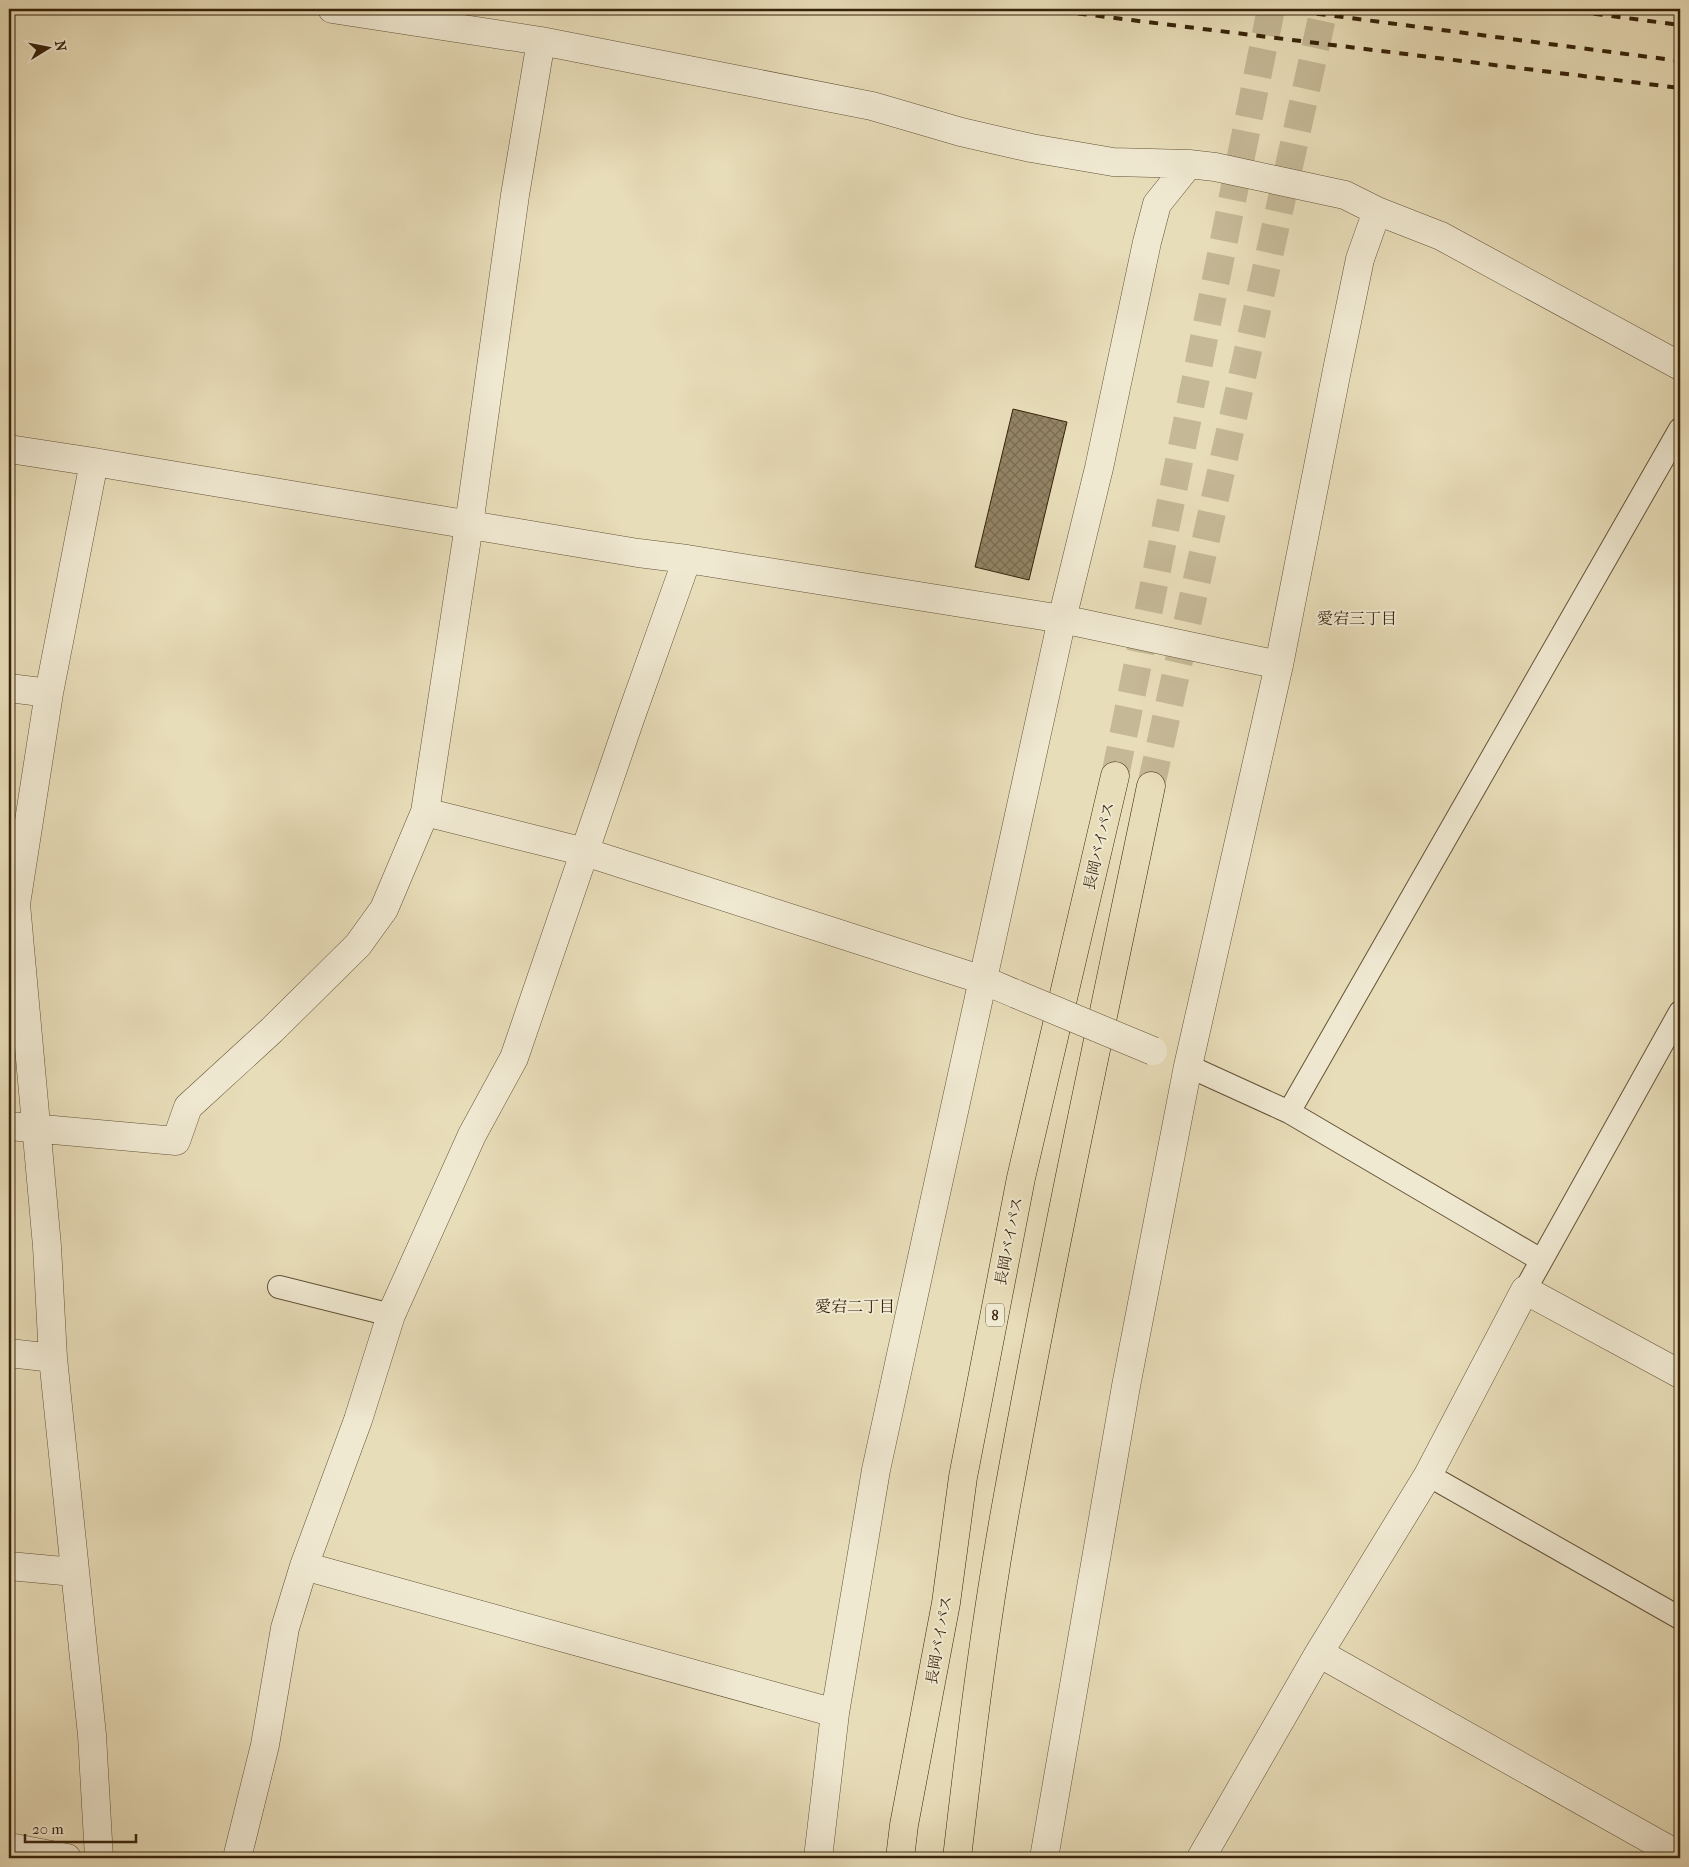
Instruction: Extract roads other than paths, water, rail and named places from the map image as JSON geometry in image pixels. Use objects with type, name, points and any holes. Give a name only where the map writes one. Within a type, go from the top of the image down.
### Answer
[{"type":"highway","name":"長岡バイパス","points":[[900,1858],[904,1825],[946,1603],[963,1477],[1022,1178],[1115,776]]},
{"type":"highway","points":[[957,1858],[969,1751],[1007,1496],[1064,1207],[1151,786]]},
{"type":"street","points":[[332,9],[541,41],[872,106],[960,132],[1031,148],[1113,162],[1189,164],[1215,167],[1345,195],[1376,211],[1441,236],[1680,366]]},
{"type":"street","points":[[9,1126],[176,1141],[188,1106],[272,1030],[358,944],[384,910],[425,812],[469,526],[515,196],[541,41]]},
{"type":"street","points":[[818,1858],[835,1713],[876,1470],[1062,619],[1099,468],[1147,242],[1157,204],[1189,164]]},
{"type":"street","points":[[1044,1858],[1126,1386],[1188,1066],[1279,665],[1356,277],[1376,211]]},
{"type":"street","points":[[9,449],[469,526],[1062,619],[1279,665]]},
{"type":"street","points":[[94,462],[49,692],[12,904],[37,1130],[47,1246],[53,1358],[92,1735],[98,1858]]},
{"type":"street","points":[[237,1858],[265,1745],[285,1628],[304,1566],[358,1420],[391,1315],[472,1135],[514,1058],[687,559]]},
{"type":"street","points":[[9,688],[49,692]]},
{"type":"street","points":[[425,812],[584,852],[983,980],[1188,1066]]},
{"type":"street","points":[[1201,1858],[1319,1653],[1428,1475],[1525,1290],[1680,1374]]},
{"type":"street","points":[[9,1353],[53,1358]]},
{"type":"street","points":[[9,1566],[74,1572]]},
{"type":"street","points":[[304,1566],[835,1713]]},
{"type":"street","points":[[1319,1653],[1680,1856]]},
{"type":"street","points":[[9,1847],[67,1858]]},
{"type":"lane","points":[[1289,1112],[1680,429]]},
{"type":"lane","points":[[1525,1290],[1680,1012]]},
{"type":"lane","points":[[1188,1066],[1289,1112],[1542,1260]]},
{"type":"lane","points":[[279,1288],[391,1315]]},
{"type":"lane","points":[[1428,1475],[1680,1618]]},
{"type":"tunnel","points":[[1115,776],[1271,9]]},
{"type":"tunnel","points":[[1151,786],[1324,9]]},
{"type":"railway","points":[[1042,9],[1680,88]]},
{"type":"railway","points":[[1281,9],[1680,61]]},
{"type":"railway","points":[[1558,9],[1680,25]]},
{"type":"district","name":"愛宕三丁目","points":[[1357,618]]},
{"type":"district","name":"愛宕二丁目","points":[[855,1306]]}]
